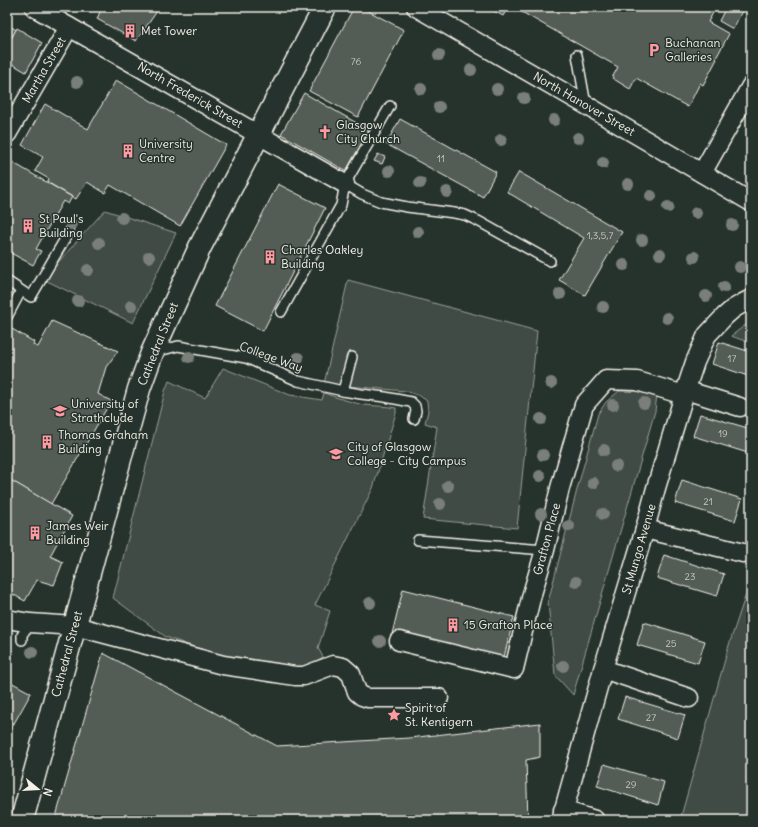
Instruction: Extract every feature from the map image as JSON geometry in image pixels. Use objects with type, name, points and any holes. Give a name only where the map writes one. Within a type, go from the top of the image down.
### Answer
[{"type":"street","name":"North Frederick Street","points":[[34,7],[345,184]]},
{"type":"street","name":"Cathedral Street","points":[[22,820],[137,397],[152,353],[200,247],[325,7]]},
{"type":"street","name":"North Hanover Street","points":[[416,7],[751,202]]},
{"type":"street","name":"Martha Street","points":[[7,134],[69,26]]},
{"type":"street","points":[[702,173],[751,86]]},
{"type":"street","name":"St Mungo Avenue","points":[[562,815],[603,669],[685,392],[702,345],[707,334],[725,316],[733,309],[751,299]]},
{"type":"street","name":"Grafton Place","points":[[399,641],[514,669],[560,488],[584,405],[606,380],[637,381],[740,407]]},
{"type":"street","points":[[645,529],[743,553]]},
{"type":"street","points":[[7,619],[30,623],[75,626],[223,665],[295,676],[304,676],[333,665],[343,667],[351,674],[357,692],[368,698],[439,698]]},
{"type":"street","points":[[603,669],[689,698]]},
{"type":"street","points":[[562,815],[595,820]]},
{"type":"lane","points":[[577,55],[586,105]]},
{"type":"lane","points":[[281,312],[340,205],[345,184],[390,106]]},
{"type":"lane","points":[[345,184],[362,194],[381,202],[465,215],[550,261]]},
{"type":"lane","points":[[7,281],[31,297],[69,232]]},
{"type":"lane","points":[[7,317],[21,291]]},
{"type":"lane","name":"College Way","points":[[152,353],[178,346],[246,358],[298,381],[343,391],[411,402],[415,406],[416,411],[414,419]]},
{"type":"lane","points":[[343,391],[352,357]]},
{"type":"lane","points":[[418,540],[545,550]]},
{"type":"lane","points":[[22,640],[22,635],[30,623]]},
{"type":"shaded area","points":[[105,210],[176,233],[133,323],[43,279]]},
{"type":"shaded area","points":[[348,280],[537,331],[517,528],[423,519],[437,427],[425,423],[428,411],[427,401],[420,396],[406,391],[324,384]]},
{"type":"shaded area","points":[[751,321],[751,343],[731,336]]},
{"type":"shaded area","points":[[223,368],[290,395],[322,400],[324,393],[364,405],[396,408],[396,413],[373,488],[315,605],[330,611],[318,648],[323,657],[302,670],[225,658],[166,637],[113,598],[165,391],[169,381],[205,398]]},
{"type":"shaded area","points":[[619,391],[638,391],[657,394],[655,411],[573,695],[555,675],[548,602],[598,414],[606,402]]},
{"type":"shaded area","points":[[751,579],[751,820],[680,820],[729,645]]},
{"type":"building","name":"Met Tower","points":[[102,7],[160,7],[136,41],[97,19]]},
{"type":"building","points":[[354,7],[361,7],[404,30],[358,117],[309,91]]},
{"type":"building","points":[[487,7],[508,7],[503,16]]},
{"type":"building","name":"Buchanan Galleries","points":[[513,7],[716,7],[708,22],[729,34],[703,85],[700,83],[688,107],[636,78],[630,89],[612,78],[618,67]]},
{"type":"building","name":"Buchanan Galleries","points":[[722,7],[739,7],[743,9],[733,29],[719,21],[725,9]]},
{"type":"building","points":[[7,24],[16,30],[7,46]]},
{"type":"building","points":[[17,28],[42,43],[26,72],[7,61],[7,46]]},
{"type":"building","name":"University Centre","points":[[116,80],[226,145],[180,226],[110,185],[105,193],[87,182],[76,199],[47,182],[49,179],[35,171],[43,157],[22,145],[45,104],[88,129]]},
{"type":"building","name":"Glasgow City Church","points":[[304,93],[369,130],[346,171],[281,134]]},
{"type":"building","points":[[400,119],[496,172],[483,197],[386,144]]},
{"type":"building","points":[[378,154],[385,157],[382,164],[374,161]]},
{"type":"building","name":"St Paul's Building","points":[[10,161],[72,197],[68,204],[63,201],[36,249],[41,251],[33,265],[7,251],[7,166]]},
{"type":"building","points":[[519,172],[622,232],[585,295],[559,280],[584,238],[507,192]]},
{"type":"building","name":"Charles Oakley Building","points":[[278,184],[325,208],[263,331],[215,306]]},
{"type":"building","name":"Thomas Graham Building","points":[[52,321],[118,351],[106,367],[98,394],[111,401],[51,504],[7,478],[7,406],[10,400],[7,398],[7,326],[34,342],[33,345],[38,347]]},
{"type":"building","points":[[719,342],[751,352],[751,377],[712,364]]},
{"type":"building","points":[[700,414],[751,429],[751,454],[693,436]]},
{"type":"building","name":"James Weir Building","points":[[7,478],[72,516],[50,556],[63,562],[54,585],[37,580],[25,601],[7,591]]},
{"type":"building","points":[[682,480],[742,499],[735,521],[675,503]]},
{"type":"building","points":[[664,555],[724,574],[717,596],[657,578]]},
{"type":"building","name":"15 Grafton Place","points":[[403,589],[514,617],[503,661],[392,634]]},
{"type":"building","points":[[644,622],[705,641],[698,663],[637,645]]},
{"type":"building","points":[[103,653],[277,746],[409,738],[540,723],[540,757],[526,760],[528,820],[55,820]]},
{"type":"building","points":[[7,680],[31,693],[7,736]]},
{"type":"building","points":[[625,697],[685,715],[678,738],[618,719]]},
{"type":"building","points":[[604,764],[664,782],[658,805],[597,786]]},
{"type":"place","name":"Met Tower","points":[[130,31]]},
{"type":"place","name":"Buchanan Galleries","points":[[654,50]]},
{"type":"place","name":"Glasgow City Church","points":[[325,132]]},
{"type":"place","name":"University Centre","points":[[128,151]]},
{"type":"place","name":"St Paul's Building","points":[[28,226]]},
{"type":"place","name":"Charles Oakley Building","points":[[270,257]]},
{"type":"place","name":"University of Strathclyde","points":[[60,411]]},
{"type":"place","name":"Thomas Graham Building","points":[[47,442]]},
{"type":"place","name":"City of Glasgow College - City Campus","points":[[336,454]]},
{"type":"place","name":"James Weir Building","points":[[35,533]]},
{"type":"place","name":"15 Grafton Place","points":[[453,625]]},
{"type":"place","name":"Spirit of St. Kentigern","points":[[394,715]]}]
